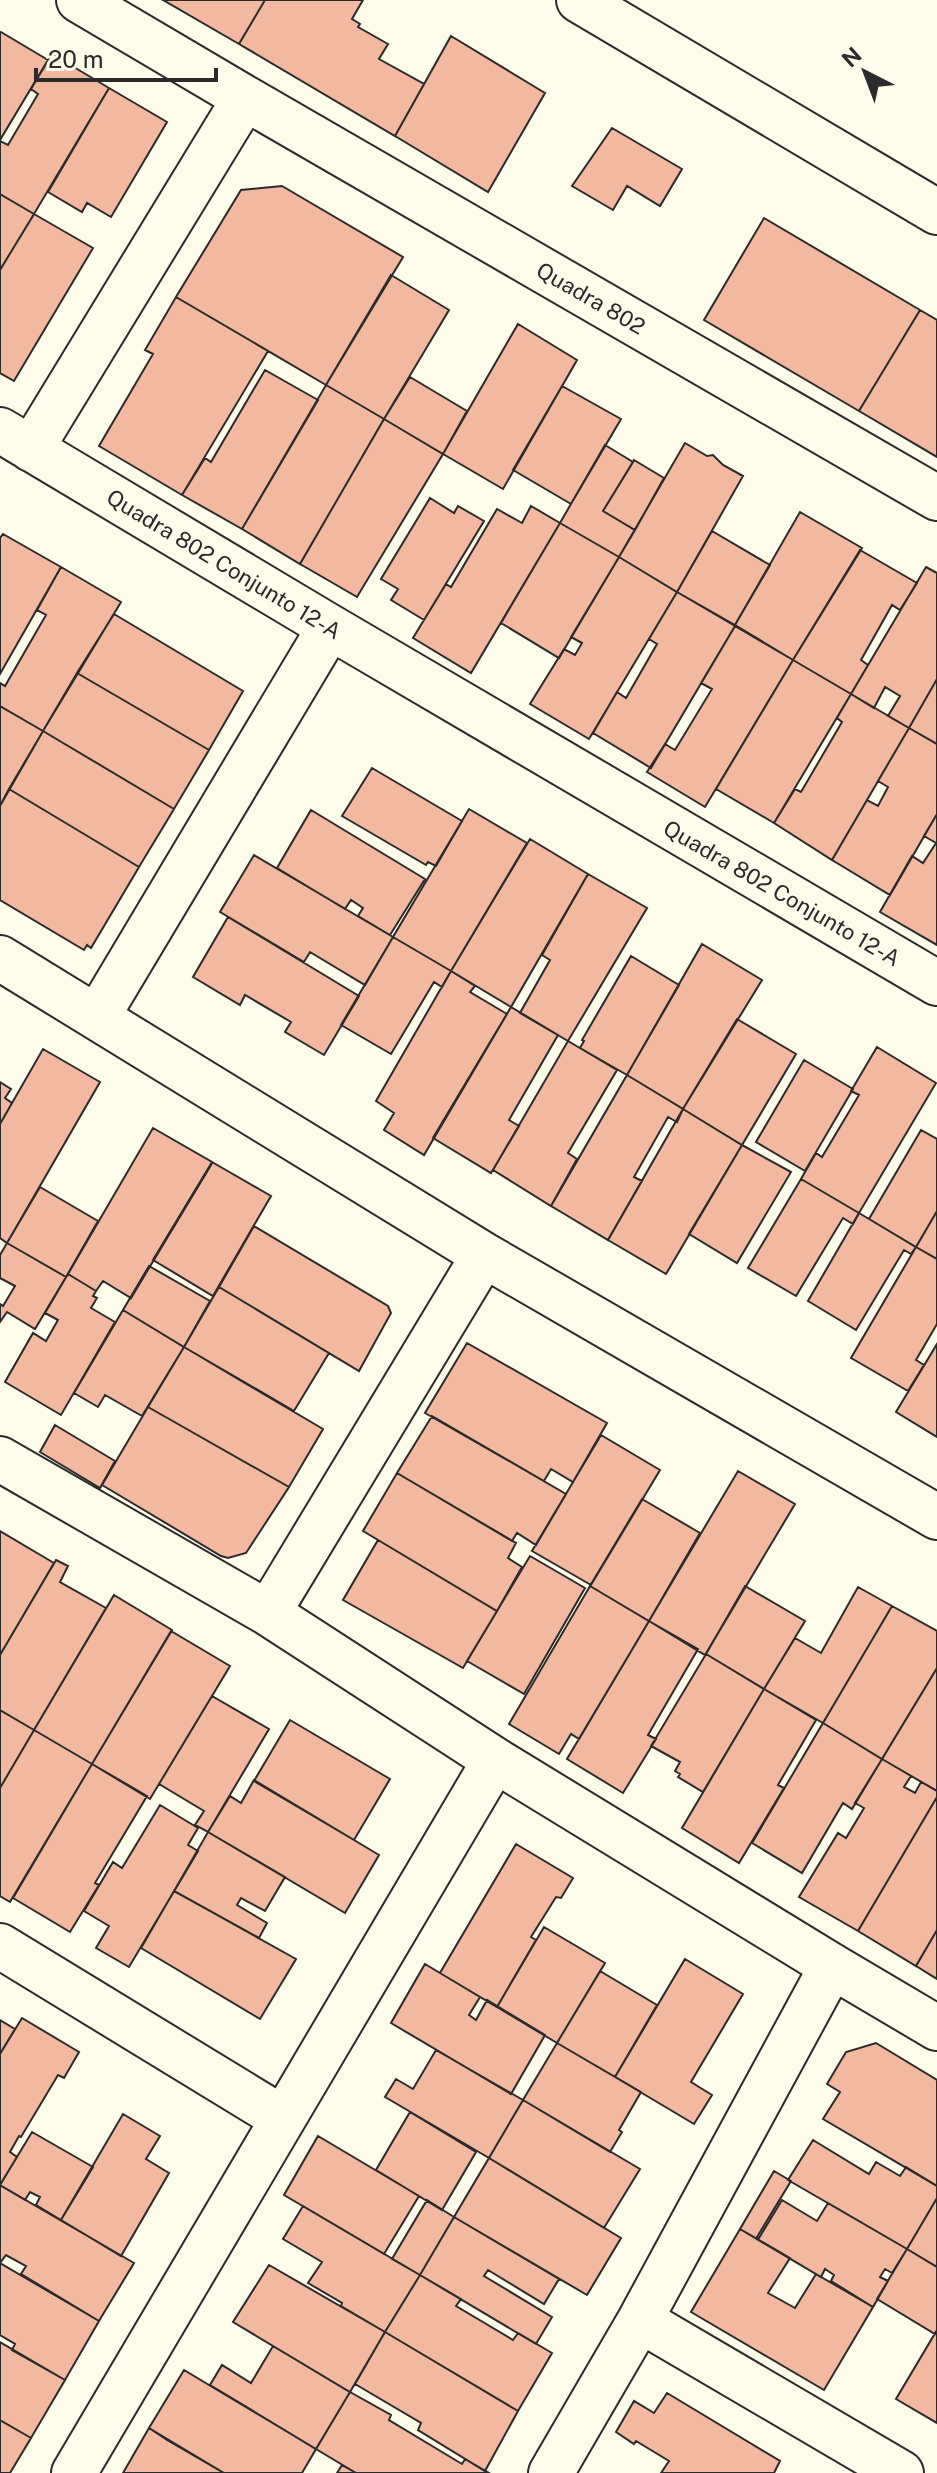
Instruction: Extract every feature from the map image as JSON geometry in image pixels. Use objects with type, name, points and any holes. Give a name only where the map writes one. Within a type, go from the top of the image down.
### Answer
[{"type":"street","points":[[79,0],[245,98]]},
{"type":"street","points":[[579,0],[937,212]]},
{"type":"street","name":"Quadra 802 Conjunto 12-A","points":[[245,98],[16,439],[937,983]]},
{"type":"street","name":"Quadra 802","points":[[245,98],[937,498]]},
{"type":"street","points":[[97,1017],[330,627]]},
{"type":"street","points":[[0,958],[484,1255],[937,1517]]},
{"type":"street","points":[[268,1613],[484,1255]]},
{"type":"street","points":[[0,1459],[268,1613],[495,1760],[937,2028]]},
{"type":"street","points":[[74,2473],[495,1760]]},
{"type":"street","points":[[0,1946],[282,2118]]},
{"type":"street","points":[[551,2473],[640,2320],[832,1966]]},
{"type":"street","points":[[640,2320],[901,2473]]},
{"type":"building","points":[[163,0],[265,0],[239,44]]},
{"type":"building","points":[[265,0],[363,0],[352,19],[360,24],[358,27],[388,44],[379,59],[424,84],[395,136],[239,44]]},
{"type":"building","points":[[0,33],[48,60],[0,140]]},
{"type":"building","points":[[451,36],[545,93],[488,192],[395,136]]},
{"type":"building","points":[[52,54],[109,88],[34,214],[0,194],[0,141],[8,145],[38,94],[31,89]]},
{"type":"building","points":[[109,88],[167,122],[111,217],[87,203],[82,212],[48,192]]},
{"type":"building","points":[[612,128],[682,169],[660,206],[627,186],[613,210],[572,186]]},
{"type":"building","points":[[282,186],[403,257],[326,385],[176,297],[241,190]]},
{"type":"building","points":[[0,194],[34,214],[0,270]]},
{"type":"building","points":[[34,214],[93,248],[14,381],[0,373],[0,270]]},
{"type":"building","points":[[764,218],[920,310],[859,411],[704,320]]},
{"type":"building","points":[[391,275],[449,310],[384,419],[326,385]]},
{"type":"building","points":[[176,297],[268,351],[182,495],[99,446],[153,354],[145,350]]},
{"type":"building","points":[[920,310],[937,320],[937,457],[859,411]]},
{"type":"building","points":[[518,324],[577,360],[503,489],[443,454]]},
{"type":"building","points":[[265,370],[318,400],[242,529],[182,495],[205,458],[211,462]]},
{"type":"building","points":[[410,377],[467,411],[443,454],[384,419]]},
{"type":"building","points":[[326,385],[384,419],[300,564],[242,529]]},
{"type":"building","points":[[562,386],[621,419],[571,504],[513,470]]},
{"type":"building","points":[[384,419],[443,454],[357,597],[300,564]]},
{"type":"building","points":[[685,443],[707,456],[713,455],[723,465],[743,476],[677,592],[619,557]]},
{"type":"building","points":[[605,445],[633,462],[603,511],[635,530],[619,557],[560,523]]},
{"type":"building","points":[[634,460],[664,478],[635,530],[603,511]]},
{"type":"building","points":[[430,498],[454,513],[458,506],[484,521],[424,620],[391,600],[398,589],[381,579]]},
{"type":"building","points":[[531,506],[560,523],[471,673],[413,638],[446,584],[451,587],[497,509],[522,523]]},
{"type":"building","points":[[800,512],[862,548],[793,660],[735,625]]},
{"type":"building","points":[[560,523],[619,557],[559,658],[501,623]]},
{"type":"building","points":[[712,531],[770,565],[735,625],[677,592]]},
{"type":"building","points":[[3,534],[61,567],[0,674],[0,538]]},
{"type":"building","points":[[860,550],[917,583],[900,610],[892,605],[861,660],[868,665],[851,694],[793,660]]},
{"type":"building","points":[[619,557],[677,592],[589,739],[530,704],[564,649],[575,655],[582,643],[571,637]]},
{"type":"building","points":[[61,567],[121,602],[43,731],[0,706],[0,683],[5,686],[46,615],[37,610]]},
{"type":"building","points":[[926,567],[937,573],[937,679],[909,728],[888,716],[900,696],[885,687],[874,708],[851,694]]},
{"type":"building","points":[[677,592],[735,626],[651,768],[593,733],[617,692],[626,698],[657,644],[649,639]]},
{"type":"building","points":[[114,614],[243,691],[209,750],[77,673]]},
{"type":"building","points":[[735,626],[793,660],[705,807],[647,772],[665,744],[675,750],[712,689],[701,683]]},
{"type":"building","points":[[793,660],[851,694],[774,823],[716,789]]},
{"type":"building","points":[[77,673],[209,750],[174,809],[43,731]]},
{"type":"building","points":[[937,679],[937,744],[909,728]]},
{"type":"building","points":[[851,694],[909,728],[832,860],[774,823],[795,789],[801,792],[842,722],[837,718]]},
{"type":"building","points":[[0,706],[43,731],[0,806]]},
{"type":"building","points":[[909,728],[937,744],[937,814],[890,895],[832,860],[867,800],[878,806],[888,787],[878,781]]},
{"type":"building","points":[[43,731],[174,809],[139,867],[9,789]]},
{"type":"building","points":[[372,768],[462,821],[436,866],[428,862],[426,865],[342,816]]},
{"type":"building","points":[[9,789],[139,867],[91,948],[87,945],[84,950],[0,900],[0,806]]},
{"type":"building","points":[[469,809],[527,843],[451,971],[393,937]]},
{"type":"building","points":[[311,810],[425,879],[390,935],[358,916],[363,908],[351,900],[345,909],[277,868]]},
{"type":"building","points":[[937,814],[937,945],[880,912],[912,856],[923,863],[936,843],[924,836]]},
{"type":"building","points":[[530,839],[588,874],[511,1007],[451,971]]},
{"type":"building","points":[[254,855],[393,937],[365,985],[310,952],[304,962],[220,912]]},
{"type":"building","points":[[588,874],[647,908],[568,1041],[520,1013],[550,960],[542,955]]},
{"type":"building","points":[[228,917],[359,996],[324,1055],[285,1032],[291,1022],[245,995],[240,1005],[193,977]]},
{"type":"building","points":[[393,937],[451,971],[442,987],[434,982],[391,1054],[341,1025]]},
{"type":"building","points":[[702,944],[762,980],[683,1109],[627,1075]]},
{"type":"building","points":[[631,956],[679,985],[627,1075],[580,1048]]},
{"type":"building","points":[[451,971],[475,986],[470,992],[507,1014],[424,1155],[384,1130],[394,1113],[376,1101]]},
{"type":"building","points":[[511,1007],[558,1035],[509,1120],[519,1126],[491,1173],[433,1138]]},
{"type":"building","points":[[737,1019],[796,1054],[742,1145],[683,1109]]},
{"type":"building","points":[[568,1041],[617,1070],[568,1153],[577,1159],[551,1206],[493,1170]]},
{"type":"building","points":[[877,1047],[936,1083],[859,1213],[801,1179],[816,1153],[822,1157],[859,1095],[851,1091]]},
{"type":"building","points":[[43,1049],[100,1082],[7,1243],[0,1238],[0,1124]]},
{"type":"building","points":[[804,1060],[853,1089],[805,1171],[756,1142]]},
{"type":"building","points":[[627,1075],[683,1109],[677,1122],[668,1117],[634,1177],[642,1181],[608,1240],[551,1206]]},
{"type":"building","points":[[0,1082],[11,1089],[5,1098],[12,1103],[0,1124]]},
{"type":"building","points":[[683,1109],[742,1145],[666,1274],[608,1240]]},
{"type":"building","points":[[153,1128],[212,1162],[211,1165],[131,1298],[103,1281],[96,1291],[68,1274]]},
{"type":"building","points":[[921,1130],[937,1139],[937,1211],[916,1247],[869,1219]]},
{"type":"building","points":[[742,1145],[791,1172],[737,1263],[689,1234]]},
{"type":"building","points":[[212,1162],[271,1196],[213,1296],[153,1260]]},
{"type":"building","points":[[801,1179],[859,1213],[853,1224],[843,1218],[796,1296],[748,1268]]},
{"type":"building","points":[[40,1187],[98,1221],[66,1277],[7,1243]]},
{"type":"building","points":[[937,1211],[937,1259],[916,1247]]},
{"type":"building","points":[[859,1213],[916,1247],[911,1254],[904,1250],[856,1330],[808,1301]]},
{"type":"building","points":[[254,1226],[388,1306],[391,1313],[359,1371],[219,1287]]},
{"type":"building","points":[[7,1243],[66,1277],[35,1329],[7,1312],[0,1322],[0,1304],[3,1306],[15,1286],[0,1278],[0,1255]]},
{"type":"building","points":[[916,1247],[937,1259],[937,1324],[916,1360],[924,1365],[908,1391],[851,1358]]},
{"type":"building","points":[[149,1266],[210,1301],[184,1347],[123,1310]]},
{"type":"building","points":[[68,1274],[96,1291],[93,1296],[97,1298],[91,1308],[115,1322],[61,1415],[5,1382],[33,1333],[46,1341],[58,1320],[45,1313]]},
{"type":"building","points":[[219,1287],[329,1353],[294,1411],[184,1347]]},
{"type":"building","points":[[123,1310],[184,1347],[142,1416],[105,1395],[98,1407],[74,1393]]},
{"type":"building","points":[[467,1343],[607,1423],[573,1482],[551,1469],[544,1481],[425,1413]]},
{"type":"building","points":[[937,1344],[937,1437],[896,1412]]},
{"type":"building","points":[[184,1347],[323,1429],[289,1487],[148,1407]]},
{"type":"building","points":[[148,1407],[289,1487],[246,1553],[228,1558],[221,1556],[102,1485]]},
{"type":"building","points":[[432,1416],[566,1494],[536,1545],[517,1533],[512,1541],[397,1473]]},
{"type":"building","points":[[55,1425],[115,1461],[100,1488],[40,1452]]},
{"type":"building","points":[[601,1435],[660,1470],[591,1585],[532,1551]]},
{"type":"building","points":[[738,1471],[795,1504],[705,1655],[649,1621]]},
{"type":"building","points":[[397,1473],[516,1543],[508,1558],[522,1567],[497,1611],[363,1531]]},
{"type":"building","points":[[642,1499],[700,1533],[649,1621],[590,1586]]},
{"type":"building","points":[[0,1531],[54,1563],[0,1655]]},
{"type":"building","points":[[378,1540],[497,1611],[463,1668],[343,1600]]},
{"type":"building","points":[[530,1556],[585,1588],[524,1694],[467,1661]]},
{"type":"building","points":[[56,1560],[68,1566],[60,1582],[106,1608],[34,1730],[0,1710],[0,1655]]},
{"type":"building","points":[[590,1586],[649,1621],[579,1739],[571,1734],[559,1754],[509,1724]]},
{"type":"building","points":[[745,1586],[805,1621],[764,1689],[706,1654]]},
{"type":"building","points":[[858,1587],[892,1606],[823,1723],[764,1689],[795,1638],[821,1653]]},
{"type":"building","points":[[114,1595],[172,1630],[92,1764],[34,1730]]},
{"type":"building","points":[[892,1606],[937,1631],[937,1668],[882,1759],[823,1723]]},
{"type":"building","points":[[649,1621],[698,1649],[648,1735],[656,1739],[623,1793],[567,1759]]},
{"type":"building","points":[[171,1631],[230,1666],[150,1799],[92,1764]]},
{"type":"building","points":[[706,1654],[764,1689],[703,1792],[678,1777],[680,1774],[675,1771],[680,1762],[651,1746]]},
{"type":"building","points":[[937,1668],[937,1791],[882,1759]]},
{"type":"building","points":[[764,1689],[816,1720],[778,1785],[784,1788],[739,1863],[682,1828]]},
{"type":"building","points":[[212,1696],[269,1729],[208,1832],[195,1825],[204,1811],[159,1784]]},
{"type":"building","points":[[0,1710],[34,1730],[0,1788]]},
{"type":"building","points":[[290,1720],[390,1779],[354,1840],[254,1781]]},
{"type":"building","points":[[823,1723],[882,1759],[852,1809],[843,1803],[802,1873],[752,1843]]},
{"type":"building","points":[[34,1730],[92,1764],[10,1902],[0,1896],[0,1788]]},
{"type":"building","points":[[882,1759],[911,1776],[904,1787],[915,1793],[921,1782],[937,1791],[937,1797],[858,1931],[799,1897],[838,1833],[846,1838],[864,1808],[855,1803]]},
{"type":"building","points":[[92,1764],[147,1796],[70,1932],[13,1898]]},
{"type":"building","points":[[254,1780],[379,1855],[345,1913],[208,1832],[230,1796],[241,1803]]},
{"type":"building","points":[[937,1797],[937,1930],[916,1966],[858,1931]]},
{"type":"building","points":[[160,1805],[198,1828],[188,1845],[198,1851],[129,1967],[96,1948],[109,1926],[84,1911],[113,1862],[122,1868]]},
{"type":"building","points":[[208,1832],[285,1877],[265,1911],[241,1898],[237,1905],[267,1923],[259,1938],[174,1891]]},
{"type":"building","points":[[516,1844],[573,1878],[561,1898],[556,1897],[531,1937],[536,1940],[497,2007],[440,1973]]},
{"type":"building","points":[[174,1891],[296,1959],[260,2019],[141,1948]]},
{"type":"building","points":[[544,1927],[605,1963],[557,2043],[497,2007]]},
{"type":"building","points":[[937,1930],[937,1979],[916,1966]]},
{"type":"building","points":[[685,1959],[743,1994],[691,2082],[712,2095],[694,2124],[615,2077]]},
{"type":"building","points":[[425,1964],[480,1997],[469,2015],[476,2020],[487,2000],[545,2035],[511,2094],[391,2023]]},
{"type":"building","points":[[600,1971],[657,2005],[615,2077],[557,2043]]},
{"type":"building","points":[[22,2018],[79,2052],[64,2078],[58,2075],[19,2136],[10,2152],[17,2157],[0,2185],[0,2054]]},
{"type":"building","points":[[0,2020],[15,2029],[0,2054]]},
{"type":"building","points":[[557,2043],[641,2092],[610,2152],[523,2100]]},
{"type":"building","points":[[876,2043],[937,2080],[937,2186],[823,2119],[840,2092],[827,2084],[846,2052]]},
{"type":"building","points":[[436,2050],[523,2100],[489,2158],[385,2097],[396,2079],[413,2089]]},
{"type":"building","points":[[523,2100],[640,2169],[604,2228],[489,2158]]},
{"type":"building","points":[[410,2112],[476,2152],[442,2210],[376,2170]]},
{"type":"building","points":[[123,2114],[160,2136],[146,2159],[169,2173],[121,2256],[61,2220]]},
{"type":"building","points":[[32,2132],[93,2167],[61,2220],[36,2205],[40,2197],[30,2192],[25,2200],[0,2185]]},
{"type":"building","points":[[318,2136],[419,2196],[384,2254],[284,2195]]},
{"type":"building","points":[[813,2140],[869,2174],[876,2162],[900,2176],[906,2167],[937,2186],[937,2198],[907,2249],[788,2180]]},
{"type":"building","points":[[489,2158],[621,2238],[587,2295],[454,2217]]},
{"type":"building","points":[[774,2171],[791,2181],[757,2237],[782,2200],[817,2221],[828,2203],[907,2249],[892,2273],[885,2269],[880,2277],[888,2281],[873,2307],[831,2281],[834,2275],[825,2269],[821,2277],[740,2229]]},
{"type":"building","points":[[0,2185],[134,2263],[99,2321],[21,2274],[26,2266],[6,2255],[0,2263]]},
{"type":"building","points":[[937,2198],[937,2267],[907,2249]]},
{"type":"building","points":[[427,2200],[454,2217],[420,2275],[392,2259]]},
{"type":"building","points":[[303,2206],[420,2275],[385,2332],[308,2283],[322,2262],[283,2239]]},
{"type":"building","points":[[454,2217],[559,2279],[544,2304],[488,2270],[484,2276],[552,2317],[536,2344],[420,2275]]},
{"type":"building","points":[[740,2229],[790,2258],[768,2293],[795,2308],[816,2274],[873,2307],[824,2390],[691,2312]]},
{"type":"building","points":[[907,2249],[937,2267],[935,2334],[877,2299]]},
{"type":"building","points":[[0,2263],[99,2321],[65,2380],[12,2350],[15,2344],[0,2335]]},
{"type":"building","points":[[269,2265],[385,2332],[350,2392],[233,2322]]},
{"type":"building","points":[[420,2275],[461,2299],[456,2306],[513,2340],[518,2333],[552,2353],[518,2411],[385,2332]]},
{"type":"building","points":[[937,2330],[937,2423],[896,2399]]},
{"type":"building","points":[[385,2332],[518,2411],[485,2471],[418,2430],[421,2423],[355,2384]]},
{"type":"building","points":[[0,2342],[65,2380],[31,2438],[0,2420]]},
{"type":"building","points":[[273,2346],[350,2392],[316,2449],[210,2385],[222,2365],[251,2383]]},
{"type":"building","points":[[184,2370],[316,2449],[302,2473],[224,2473],[149,2428]]},
{"type":"building","points":[[350,2392],[391,2415],[389,2420],[462,2464],[465,2459],[489,2473],[356,2473],[316,2449]]},
{"type":"building","points":[[667,2393],[780,2461],[774,2473],[661,2473],[669,2461],[616,2432],[634,2401],[654,2413]]},
{"type":"building","points":[[0,2420],[31,2438],[10,2473],[0,2473]]},
{"type":"building","points":[[149,2428],[167,2440],[224,2473],[123,2473]]},
{"type":"building","points":[[342,2465],[356,2473],[337,2473]]}]
